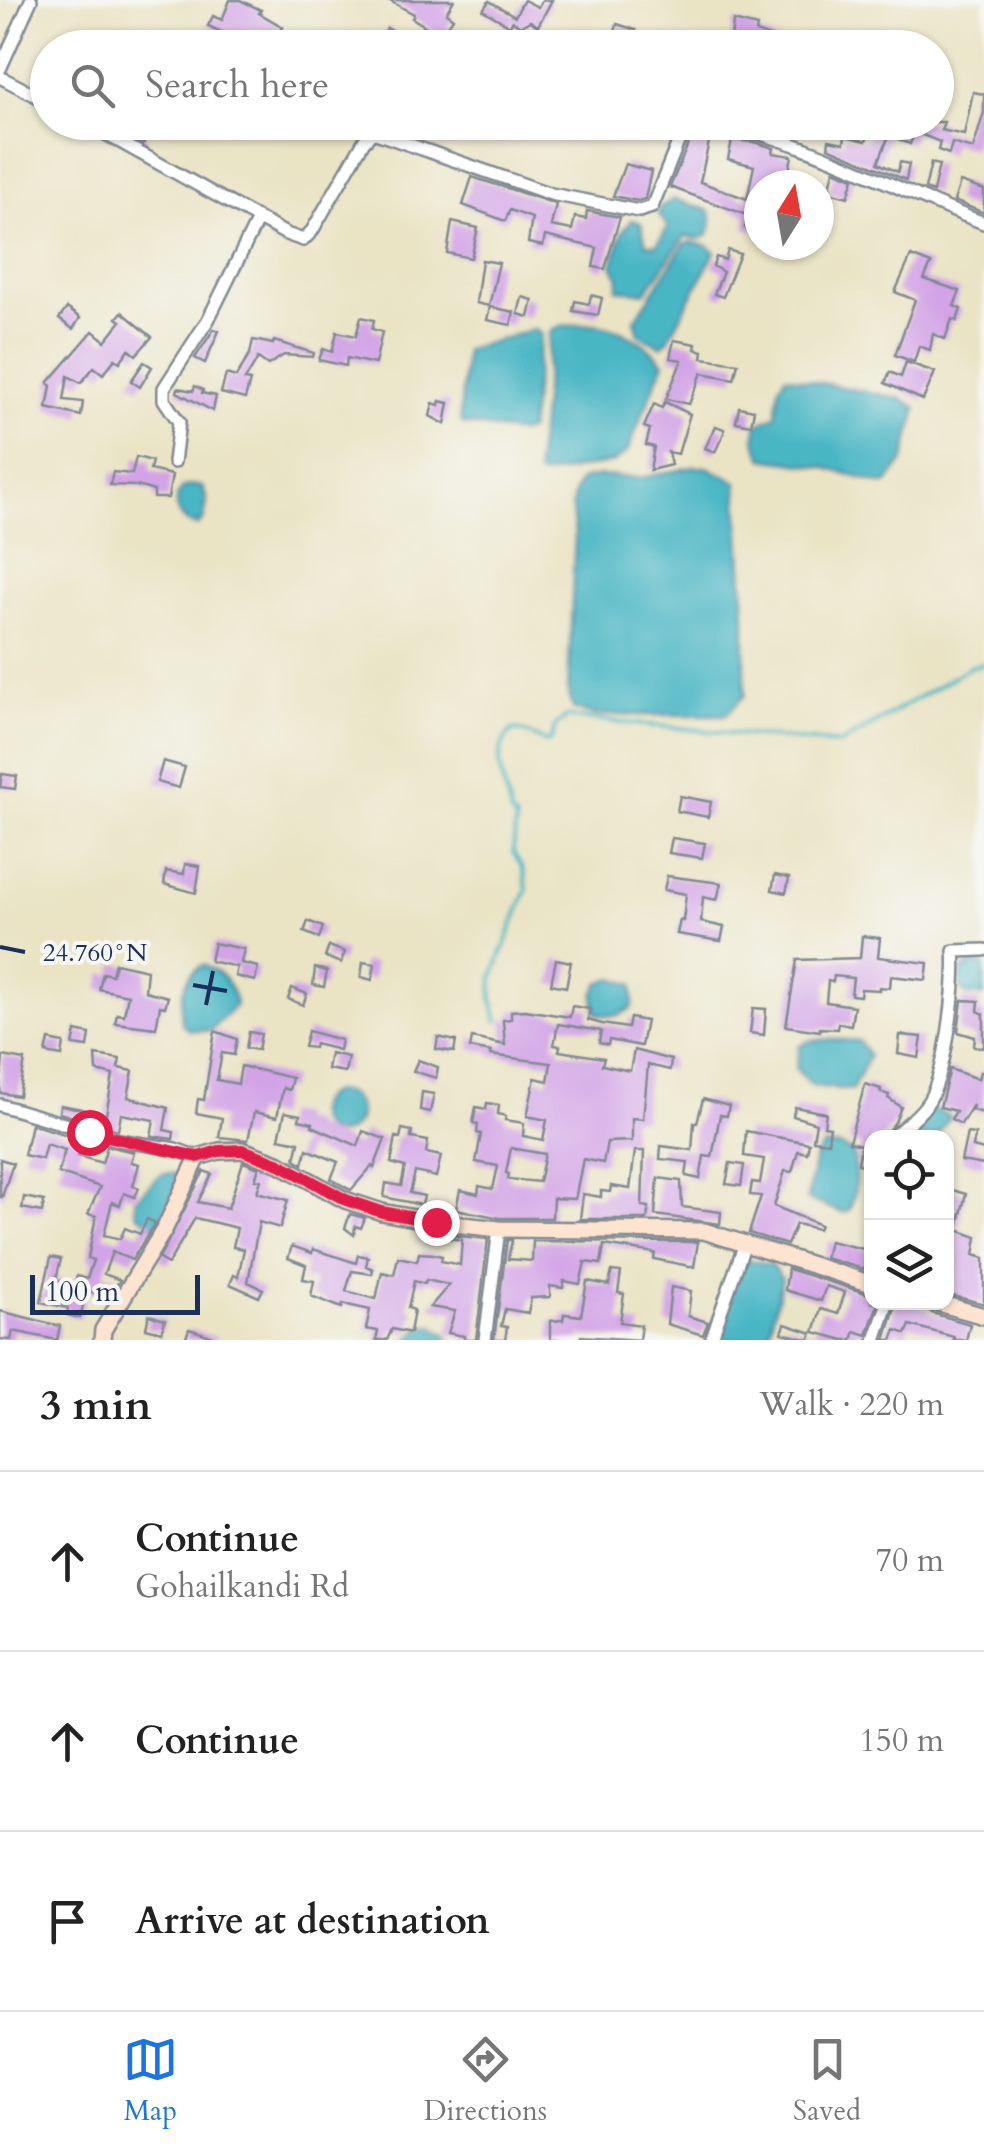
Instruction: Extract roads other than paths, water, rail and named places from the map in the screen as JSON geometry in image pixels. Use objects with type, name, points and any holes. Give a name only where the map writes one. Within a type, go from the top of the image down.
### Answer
[{"type":"street","points":[[0,68],[31,0]]},
{"type":"street","points":[[0,76],[30,92]]},
{"type":"street","points":[[116,140],[258,219],[304,240],[364,140]]},
{"type":"street","points":[[396,140],[552,194],[639,211],[652,207],[679,140]]},
{"type":"street","points":[[784,140],[984,223]]},
{"type":"street","points":[[174,462],[179,422],[164,400],[164,388],[208,320],[258,219]]},
{"type":"street","points":[[900,1130],[931,1098],[944,1053],[956,974],[954,951],[984,950]]},
{"type":"street","points":[[0,1105],[103,1136],[176,1149],[198,1157],[242,1150],[280,1164],[346,1200],[382,1212],[498,1229],[704,1231],[864,1281]]},
{"type":"street","points":[[102,1340],[198,1157]]},
{"type":"street","points":[[494,1266],[485,1340],[492,1284],[494,1266],[498,1229]]},
{"type":"street","points":[[712,1340],[746,1243]]},
{"type":"street","points":[[954,1307],[984,1316]]},
{"type":"street","points":[[875,1340],[885,1310]]},
{"type":"water","points":[[674,199],[710,211],[712,223],[707,236],[685,236],[645,293],[617,289],[619,278],[612,265],[622,233],[631,220],[641,223],[646,244],[657,245],[668,227],[658,213],[660,207]]},
{"type":"water","points":[[690,242],[715,252],[668,340],[661,346],[639,334],[635,320],[684,244]]},
{"type":"water","points":[[592,324],[631,336],[664,363],[627,452],[613,462],[540,476],[537,459],[550,333],[560,326]]},
{"type":"water","points":[[535,329],[541,335],[529,430],[520,433],[462,424],[465,350]]},
{"type":"water","points":[[786,376],[902,399],[917,408],[904,460],[888,483],[763,458],[755,439],[758,424],[776,415],[779,386]]},
{"type":"water","points":[[707,467],[737,482],[745,695],[726,715],[593,715],[573,708],[568,690],[575,534],[572,506],[577,486],[581,480],[598,476],[641,478]]},
{"type":"water","points":[[203,487],[207,501],[204,519],[197,526],[181,516],[177,506],[182,488]]},
{"type":"water","points":[[972,963],[984,965],[984,996],[966,995],[961,989],[962,970]]},
{"type":"water","points":[[204,965],[226,980],[236,1005],[210,1031],[189,1030],[182,1024],[184,990],[191,975]]},
{"type":"water","points":[[613,978],[633,985],[633,1006],[616,1016],[596,1013],[594,995],[599,983]]},
{"type":"water","points":[[832,1039],[859,1041],[869,1056],[852,1090],[813,1086],[796,1069],[800,1046]]},
{"type":"water","points":[[338,1092],[353,1098],[359,1113],[353,1128],[338,1134],[323,1128],[317,1113],[323,1098]]},
{"type":"water","points":[[929,1110],[950,1117],[941,1130],[909,1129]]},
{"type":"water","points":[[823,1146],[853,1152],[854,1195],[849,1210],[843,1213],[807,1199],[815,1158]]},
{"type":"water","points":[[176,1174],[176,1187],[155,1227],[136,1213],[135,1200],[160,1175]]},
{"type":"water","points":[[743,1259],[771,1265],[782,1279],[767,1340],[727,1340],[719,1333]]},
{"type":"water","points":[[432,1326],[449,1340],[409,1340],[420,1327]]},
{"type":"waterway","points":[[498,1021],[492,999],[493,976],[527,889],[523,869],[513,852],[516,820],[511,815],[500,771],[501,749],[513,730],[546,742],[552,739],[555,726],[567,717],[840,744],[970,667],[984,664]]}]
